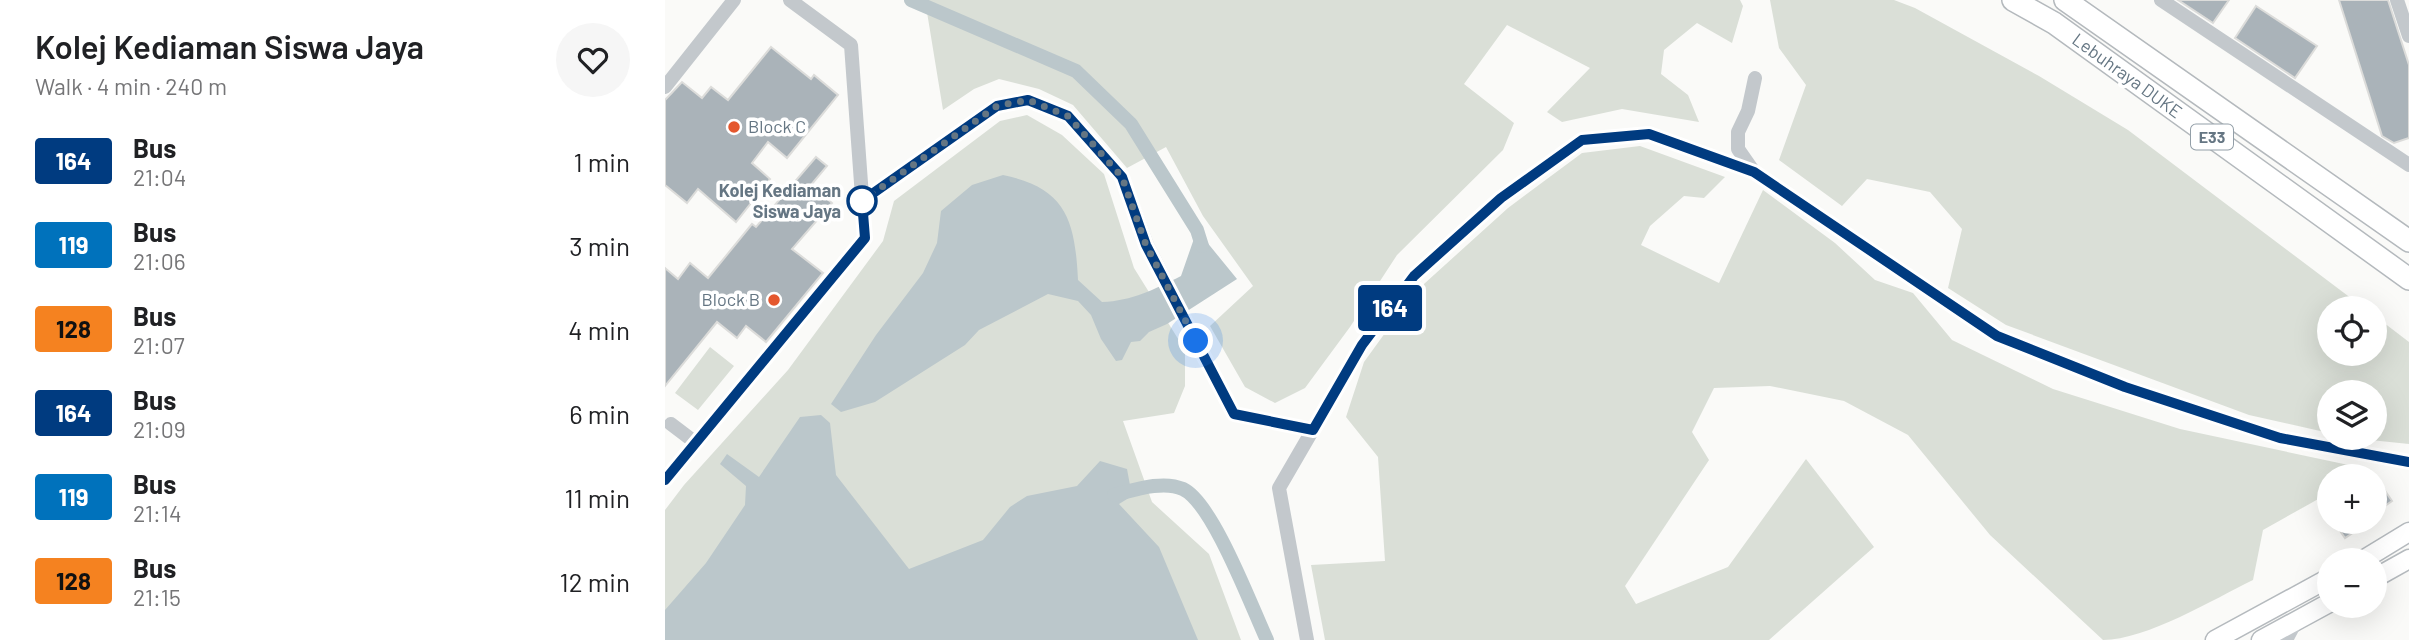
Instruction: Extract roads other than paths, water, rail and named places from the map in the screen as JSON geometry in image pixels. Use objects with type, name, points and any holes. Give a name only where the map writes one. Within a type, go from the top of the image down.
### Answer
[{"type":"highway","name":"Lebuhraya DUKE","points":[[2013,0],[2054,23],[2409,279]]},
{"type":"highway","name":"Lebuhraya DUKE","points":[[2065,0],[2409,241]]},
{"type":"main road","points":[[2383,548],[2409,532]]},
{"type":"main road","points":[[2387,571],[2409,559]]},
{"type":"main road","points":[[2215,640],[2317,585]]},
{"type":"main road","points":[[2261,640],[2317,610]]},
{"type":"lane","points":[[665,87],[734,0]]},
{"type":"lane","points":[[665,480],[865,238],[851,45],[790,0]]},
{"type":"lane","points":[[2161,0],[2409,165]]},
{"type":"lane","points":[[2397,0],[2409,36]]},
{"type":"lane","points":[[1754,172],[1738,149],[1738,132],[1748,111],[1755,78]]},
{"type":"lane","points":[[862,201],[997,106],[1028,100],[1068,116],[1122,177],[1146,245],[1234,414],[1313,430]]},
{"type":"lane","points":[[1307,640],[1279,488],[1362,345],[1414,276],[1501,198],[1582,140],[1649,134],[1754,172],[1997,336],[2125,387],[2280,438],[2409,462]]},
{"type":"lane","points":[[671,424],[696,443]]},
{"type":"lane","points":[[2286,640],[2296,621]]},
{"type":"waterway","points":[[911,0],[1076,71],[1131,124],[1197,230],[1202,246]]},
{"type":"waterway","points":[[1114,495],[1167,485],[1183,489],[1195,498],[1219,534],[1267,640]]},
{"type":"place","name":"Block C","points":[[734,127]]},
{"type":"place","name":"Kolej Kediaman Siswa Jaya","points":[[862,201]]},
{"type":"place","name":"Block B","points":[[774,300]]}]
